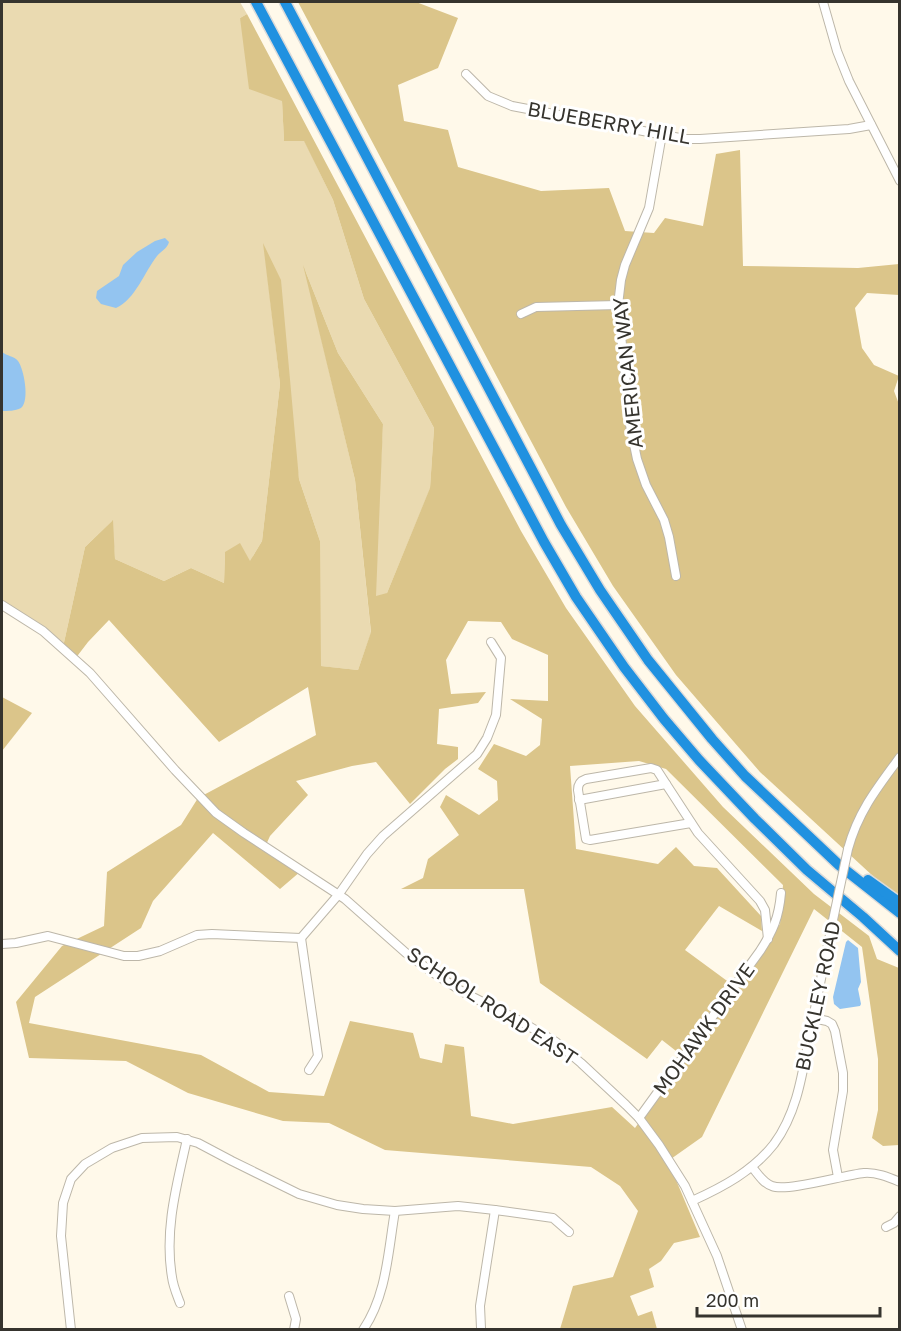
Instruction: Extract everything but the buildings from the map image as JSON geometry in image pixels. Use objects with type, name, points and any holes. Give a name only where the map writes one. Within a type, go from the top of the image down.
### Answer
[{"type":"highway","points":[[256,2],[523,504],[582,606],[644,693],[706,767],[807,870],[900,951]]},
{"type":"highway","points":[[285,2],[538,483],[600,590],[648,660],[712,739],[746,776],[839,865],[900,913]]},
{"type":"highway","points":[[827,852],[840,858],[900,903]]},
{"type":"highway","points":[[863,917],[900,943]]},
{"type":"street","points":[[823,2],[844,68],[900,181]]},
{"type":"street","name":"BLUEBERRY HILL","points":[[466,74],[488,96],[512,106],[685,139],[849,129],[871,125]]},
{"type":"street","name":"AMERICAN WAY","points":[[662,134],[649,208],[625,265],[618,305],[630,425],[637,459],[646,485],[664,520],[676,576]]},
{"type":"street","points":[[522,314],[536,307],[618,305]]},
{"type":"street","name":"SCHOOL ROAD EAST","points":[[2,605],[60,644],[90,673],[216,813],[339,894],[406,953],[432,972],[463,992],[556,1042],[639,1118],[685,1186],[722,1267],[742,1329]]},
{"type":"street","points":[[309,1070],[318,1056],[301,938],[339,894],[367,854],[383,836],[477,754],[487,738],[496,715],[501,658],[491,642]]},
{"type":"street","name":"BUCKLEY ROAD","points":[[692,1201],[721,1187],[752,1167],[782,1132],[794,1106],[853,832],[863,810],[900,757]]},
{"type":"street","points":[[692,823],[588,840],[584,831],[578,786],[586,779],[651,768],[657,770],[702,838],[760,901],[765,910],[768,939]]},
{"type":"street","points":[[579,800],[666,784]]},
{"type":"street","name":"MOHAWK DRIVE","points":[[639,1118],[768,939],[777,919],[781,893]]},
{"type":"street","points":[[2,944],[48,936],[123,956],[138,956],[160,951],[197,935],[205,934],[301,938]]},
{"type":"street","points":[[813,1017],[832,1024],[843,1073],[843,1091],[833,1150],[838,1177]]},
{"type":"street","points":[[71,1329],[61,1236],[63,1203],[72,1179],[85,1164],[112,1148],[142,1138],[187,1139],[299,1194],[337,1205],[395,1211],[458,1206],[495,1210],[554,1218],[569,1232]]},
{"type":"street","points":[[180,1303],[172,1278],[168,1245],[173,1200],[187,1139]]},
{"type":"street","points":[[752,1167],[764,1182],[777,1187],[872,1173],[900,1182]]},
{"type":"street","points":[[481,1328],[480,1306],[495,1210]]},
{"type":"street","points":[[363,1329],[370,1320],[380,1298],[395,1211]]},
{"type":"street","points":[[886,1227],[900,1216]]},
{"type":"street","points":[[289,1296],[296,1319],[294,1329]]},
{"type":"shaded area","points":[[2,2],[240,2],[247,14],[240,18],[282,100],[284,141],[304,140],[333,200],[364,299],[434,428],[430,489],[387,593],[373,609],[383,424],[338,353],[305,270],[355,480],[371,633],[358,670],[320,666],[320,541],[299,479],[264,245],[280,384],[262,541],[252,562],[225,552],[224,583],[191,568],[164,581],[115,559],[112,521],[85,547],[63,647],[2,608]]},
{"type":"shaded area","points":[[298,2],[416,2],[458,18],[438,68],[398,85],[404,121],[448,130],[458,167],[541,191],[609,188],[625,231],[654,233],[665,218],[703,226],[716,154],[740,150],[743,266],[858,268],[899,264],[899,295],[867,293],[855,308],[862,348],[874,365],[899,376],[894,391],[900,407],[899,895],[874,877],[760,772],[676,675],[613,586],[566,507]]},
{"type":"shaded area","points":[[247,14],[521,531],[566,608],[635,706],[723,807],[814,894],[869,936],[877,959],[899,968],[899,1145],[883,1146],[872,1138],[878,1110],[878,1059],[862,947],[814,909],[702,1137],[668,1161],[700,1237],[674,1243],[661,1261],[649,1269],[654,1287],[630,1296],[638,1316],[652,1311],[657,1329],[560,1329],[573,1286],[613,1277],[638,1211],[620,1186],[591,1167],[385,1150],[329,1123],[283,1121],[188,1093],[126,1061],[29,1058],[16,1002],[62,946],[104,926],[107,872],[181,825],[198,798],[316,735],[308,687],[219,742],[109,620],[75,659],[63,647],[85,547],[113,520],[115,559],[164,581],[191,568],[224,583],[225,552],[240,543],[250,561],[262,541],[280,384],[263,243],[281,280],[299,479],[320,541],[321,666],[358,670],[371,632],[355,480],[303,265],[338,353],[383,424],[376,596],[387,593],[430,488],[434,428],[364,299],[333,200],[304,141],[284,141],[282,101],[249,89],[240,18]],"holes":[[[468,621],[501,622],[512,639],[548,655],[548,701],[510,699],[542,719],[540,745],[526,756],[494,744],[478,769],[497,781],[498,800],[479,815],[446,795],[440,807],[459,835],[428,859],[423,878],[401,889],[524,889],[540,983],[647,1059],[662,1040],[685,1058],[635,1128],[612,1107],[513,1124],[471,1116],[464,1047],[445,1044],[442,1063],[420,1058],[413,1033],[350,1021],[324,1096],[269,1092],[201,1055],[29,1023],[35,997],[141,928],[153,901],[213,833],[280,889],[301,871],[265,847],[270,836],[308,795],[296,781],[376,762],[410,804],[458,759],[458,747],[437,744],[439,709],[478,703],[486,692],[451,694],[446,660]],[[639,761],[666,769],[783,885],[780,924],[734,986],[685,950],[719,906],[762,931],[761,916],[717,868],[694,866],[676,847],[658,864],[576,849],[570,766]]]},
{"type":"shaded area","points":[[2,697],[32,713],[2,751]]},
{"type":"water","points":[[165,238],[168,244],[157,256],[129,299],[116,308],[101,304],[96,298],[97,291],[119,276],[123,265],[137,252]]},
{"type":"water","points":[[2,352],[18,361],[24,378],[26,392],[24,404],[16,410],[2,411]]},
{"type":"water","points":[[848,940],[858,948],[861,982],[858,989],[861,1004],[840,1009],[834,1004],[833,997]]}]
